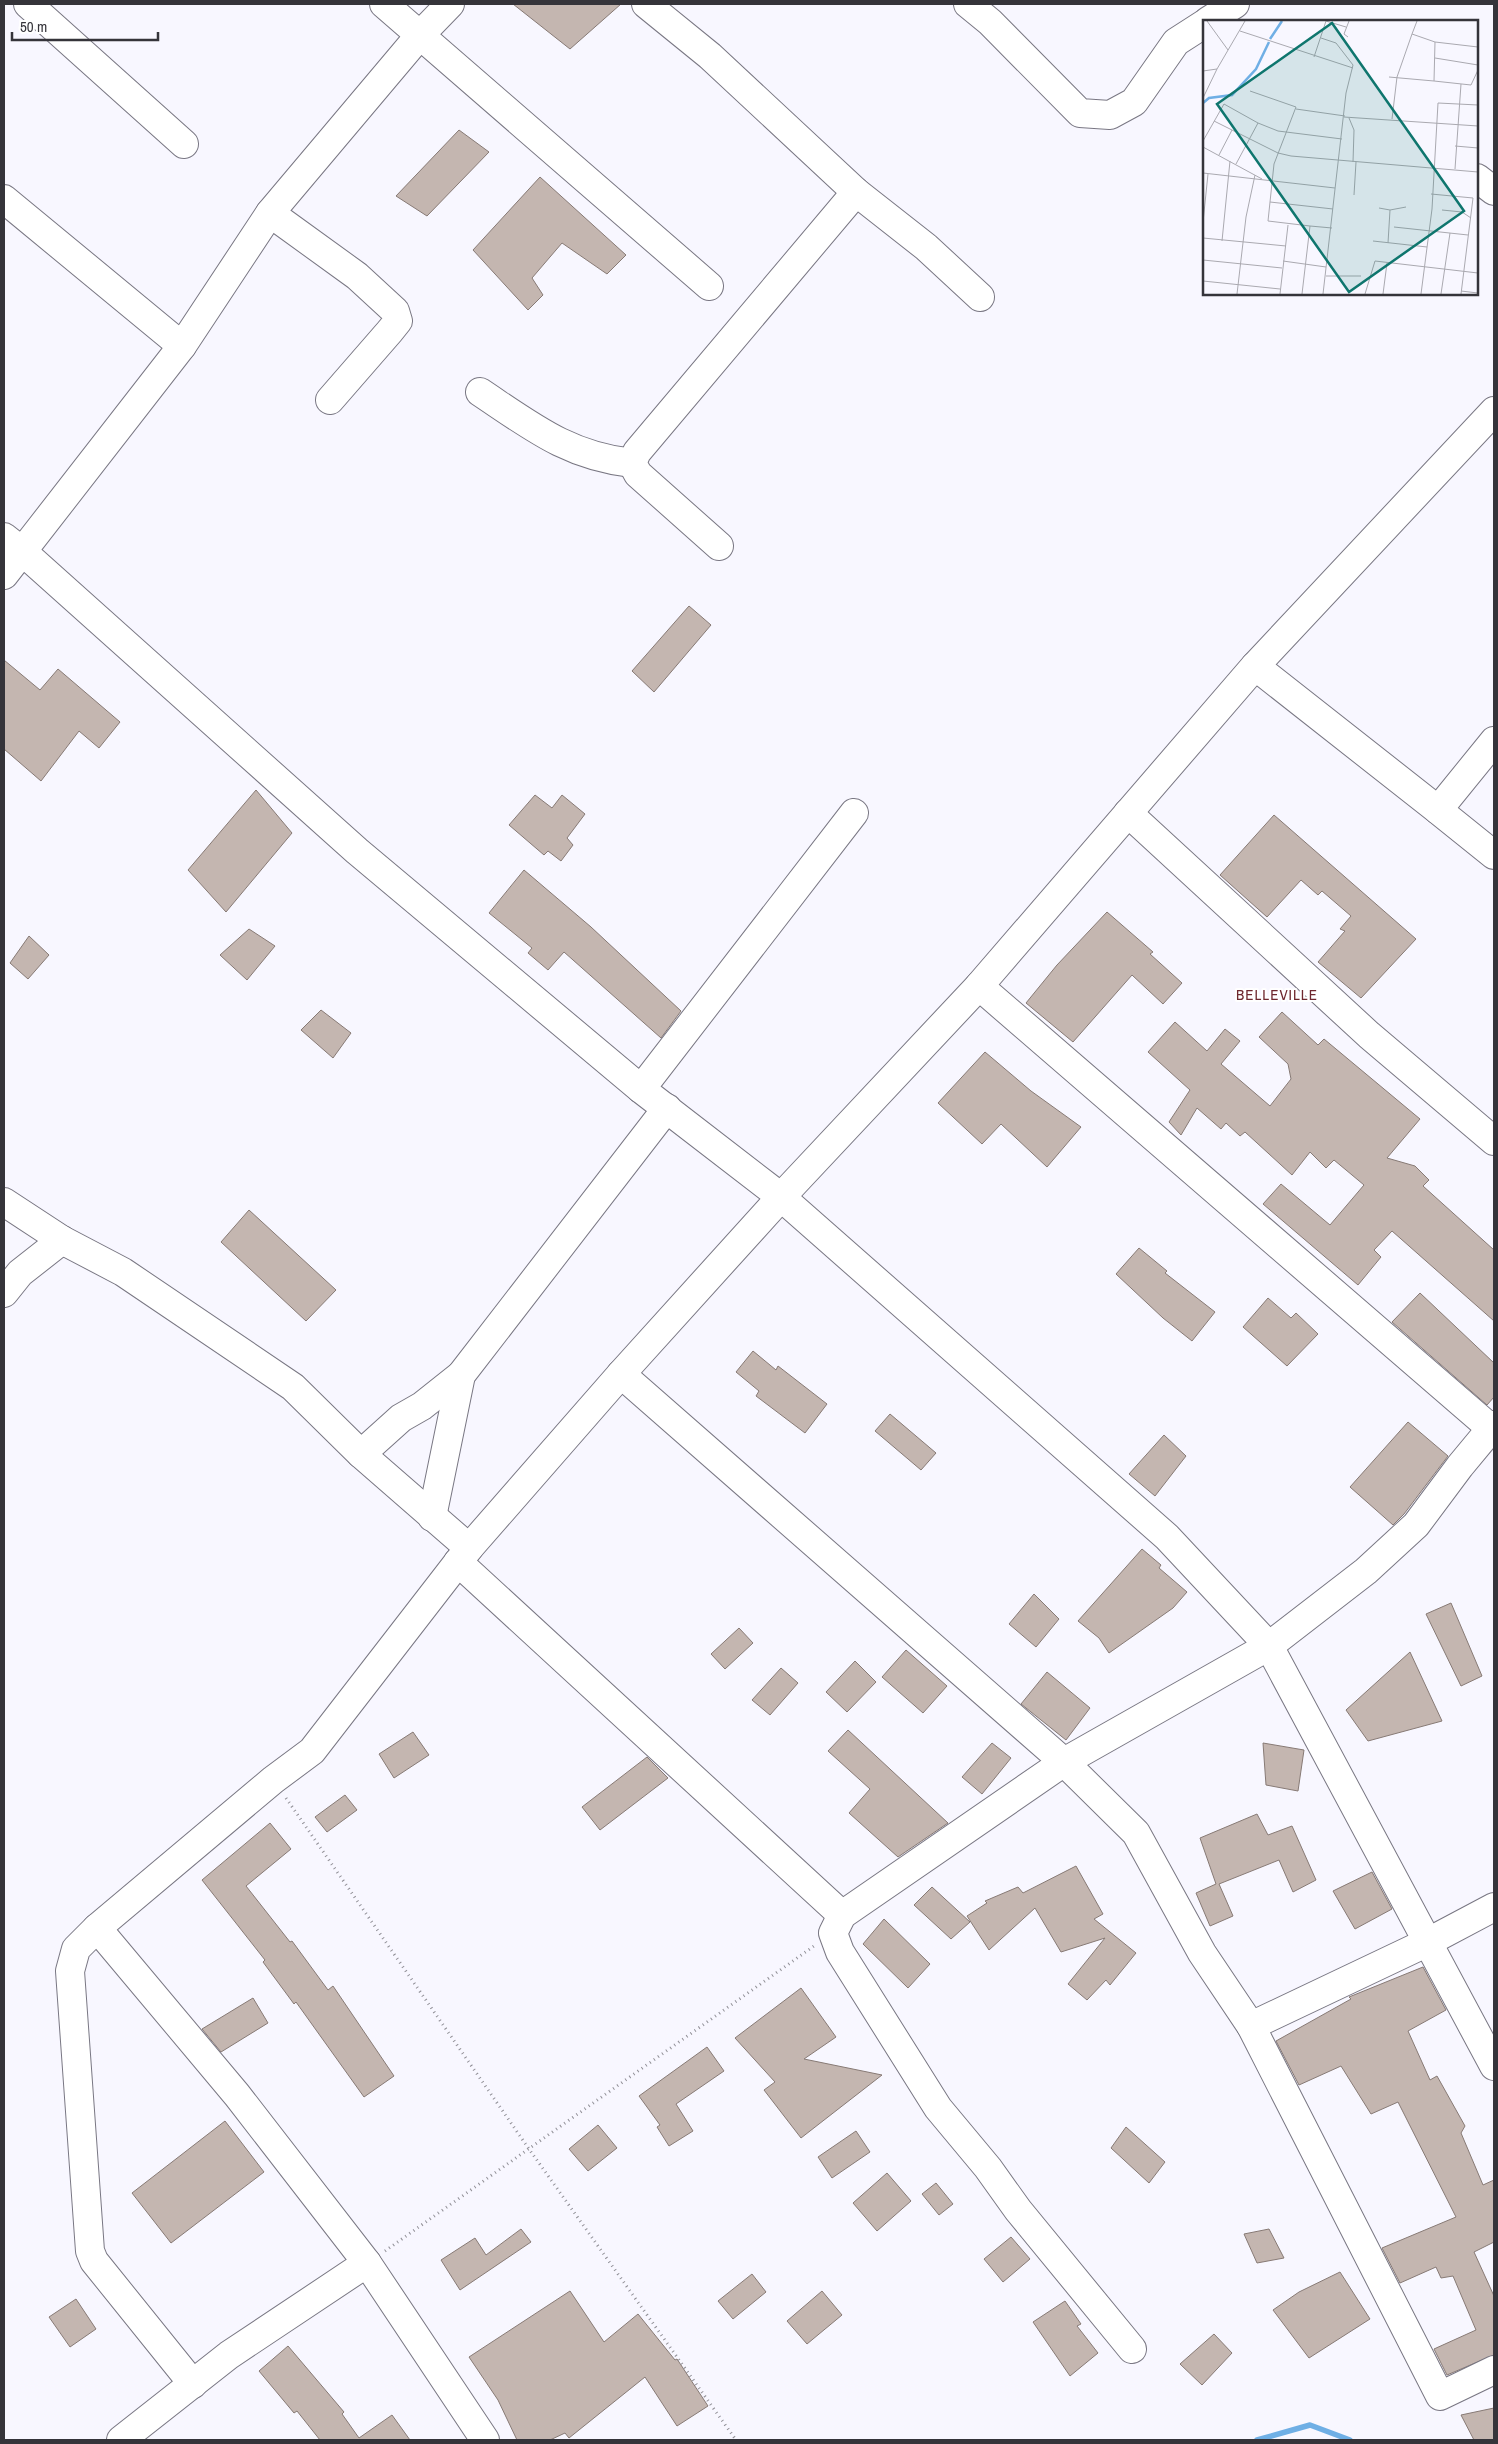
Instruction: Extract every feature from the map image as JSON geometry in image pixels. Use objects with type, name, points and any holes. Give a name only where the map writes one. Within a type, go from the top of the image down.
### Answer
[{"type":"street","points":[[28,4],[184,144]]},
{"type":"street","points":[[384,4],[709,286]]},
{"type":"street","points":[[4,575],[13,545],[182,346],[270,213],[420,35],[450,4]]},
{"type":"street","points":[[646,4],[710,56],[856,192],[926,247],[980,296]]},
{"type":"street","points":[[968,4],[998,13],[1080,113],[1110,115],[1134,102],[1176,42],[1203,25]]},
{"type":"street","points":[[1210,20],[1235,4]]},
{"type":"street","points":[[1478,179],[1494,191]]},
{"type":"street","points":[[632,462],[637,452],[856,192]]},
{"type":"street","points":[[4,199],[182,346]]},
{"type":"street","points":[[270,213],[357,276],[396,311],[398,321],[390,332],[330,400]]},
{"type":"street","points":[[480,392],[544,435],[572,449],[603,460],[632,462]]},
{"type":"street","points":[[193,2384],[94,2261],[90,2251],[70,1971],[76,1949],[97,1928],[273,1780],[312,1751],[464,1555],[620,1374],[781,1196],[979,986],[1255,666],[1494,411]]},
{"type":"street","points":[[632,462],[638,474],[719,546]]},
{"type":"street","points":[[13,545],[357,851],[641,1089],[781,1196],[1167,1537],[1270,1646],[1494,2066]]},
{"type":"street","points":[[1255,666],[1494,855]]},
{"type":"street","points":[[1438,810],[1494,741]]},
{"type":"street","points":[[641,1089],[854,813]]},
{"type":"street","points":[[1128,813],[1369,1035],[1494,1141]]},
{"type":"street","points":[[837,1924],[1064,1762],[1270,1646],[1366,1571],[1416,1526],[1460,1466],[1493,1428],[979,986]]},
{"type":"street","points":[[361,1454],[401,1418],[422,1406],[461,1375],[666,1108]]},
{"type":"street","points":[[4,1202],[62,1240],[123,1272],[293,1387],[361,1454],[432,1517],[464,1555],[837,1924],[840,1952],[938,2108],[988,2168],[1018,2210],[1132,2349]]},
{"type":"street","points":[[4,1293],[20,1273],[62,1240]]},
{"type":"street","points":[[620,1374],[1064,1762],[1136,1833],[1202,1953],[1251,2026],[1440,2396],[1494,2370]]},
{"type":"street","points":[[432,1517],[461,1375]]},
{"type":"street","points":[[1251,2026],[1428,1942],[1494,1907]]},
{"type":"street","points":[[97,1928],[237,2095],[367,2264],[485,2440]]},
{"type":"street","points":[[121,2440],[229,2355],[367,2264]]},
{"type":"path","points":[[273,1780],[529,2149],[736,2440]]},
{"type":"path","points":[[367,2264],[529,2149],[837,1924]]},
{"type":"building","points":[[513,4],[621,4],[570,49]]},
{"type":"building","points":[[459,130],[489,152],[427,216],[396,196]]},
{"type":"building","points":[[540,177],[626,255],[607,274],[562,243],[532,278],[543,295],[528,310],[473,250]]},
{"type":"building","points":[[689,606],[711,625],[654,692],[632,671]]},
{"type":"building","points":[[4,660],[40,690],[58,669],[120,722],[99,748],[79,731],[41,781],[4,749]]},
{"type":"building","points":[[256,790],[292,833],[226,912],[188,870]]},
{"type":"building","points":[[535,795],[552,808],[562,795],[585,814],[567,838],[573,845],[561,861],[548,851],[544,855],[509,825]]},
{"type":"building","points":[[1274,815],[1416,939],[1361,998],[1318,962],[1345,931],[1340,929],[1351,916],[1322,891],[1318,895],[1301,880],[1267,917],[1220,875]]},
{"type":"building","points":[[524,870],[591,927],[681,1011],[661,1038],[564,952],[548,970],[528,953],[532,948],[489,913]]},
{"type":"building","points":[[1107,912],[1153,952],[1150,954],[1182,983],[1163,1004],[1132,975],[1073,1042],[1026,1003],[1057,965]]},
{"type":"building","points":[[249,929],[275,946],[247,980],[220,955]]},
{"type":"building","points":[[29,936],[49,955],[28,979],[10,963]]},
{"type":"building","points":[[321,1010],[351,1033],[333,1058],[301,1030]]},
{"type":"building","points":[[1282,1012],[1318,1045],[1324,1039],[1420,1119],[1387,1158],[1415,1166],[1429,1180],[1423,1186],[1494,1250],[1494,1321],[1392,1231],[1374,1250],[1381,1257],[1358,1285],[1263,1204],[1281,1184],[1330,1225],[1364,1185],[1334,1160],[1326,1168],[1310,1152],[1292,1175],[1245,1132],[1240,1136],[1226,1123],[1221,1129],[1197,1108],[1181,1135],[1169,1122],[1190,1090],[1148,1052],[1175,1022],[1207,1051],[1225,1029],[1240,1041],[1221,1064],[1270,1106],[1291,1079],[1288,1064],[1259,1037]]},
{"type":"building","points":[[985,1052],[1031,1091],[1081,1127],[1047,1167],[1001,1124],[982,1144],[938,1103]]},
{"type":"building","points":[[249,1210],[336,1290],[306,1321],[221,1242]]},
{"type":"building","points":[[1139,1248],[1167,1271],[1165,1273],[1215,1312],[1192,1341],[1163,1318],[1116,1274]]},
{"type":"building","points":[[1420,1293],[1494,1363],[1494,1397],[1487,1405],[1392,1322]]},
{"type":"building","points":[[1268,1298],[1291,1318],[1296,1313],[1318,1334],[1287,1366],[1243,1327]]},
{"type":"building","points":[[753,1351],[776,1370],[778,1366],[827,1404],[805,1433],[756,1396],[759,1391],[736,1372]]},
{"type":"building","points":[[890,1414],[936,1453],[921,1470],[875,1431]]},
{"type":"building","points":[[1408,1422],[1448,1456],[1404,1514],[1393,1525],[1350,1487]]},
{"type":"building","points":[[1164,1435],[1186,1456],[1155,1496],[1129,1474]]},
{"type":"building","points":[[1142,1549],[1161,1565],[1159,1568],[1187,1592],[1173,1608],[1109,1653],[1099,1638],[1078,1621]]},
{"type":"building","points":[[1034,1594],[1059,1619],[1036,1647],[1009,1624]]},
{"type":"building","points":[[1451,1603],[1482,1676],[1461,1686],[1426,1614]]},
{"type":"building","points":[[739,1628],[753,1643],[725,1669],[711,1654]]},
{"type":"building","points":[[906,1650],[947,1686],[923,1713],[882,1677]]},
{"type":"building","points":[[1410,1652],[1442,1721],[1368,1741],[1346,1710]]},
{"type":"building","points":[[855,1661],[876,1682],[847,1712],[826,1692]]},
{"type":"building","points":[[781,1668],[798,1683],[770,1715],[752,1700]]},
{"type":"building","points":[[1047,1672],[1090,1708],[1066,1740],[1021,1704]]},
{"type":"building","points":[[848,1730],[948,1823],[898,1857],[849,1813],[870,1789],[828,1751]]},
{"type":"building","points":[[413,1732],[429,1755],[394,1778],[379,1754]]},
{"type":"building","points":[[992,1743],[1011,1758],[982,1794],[962,1777]]},
{"type":"building","points":[[1263,1743],[1304,1750],[1298,1791],[1266,1785]]},
{"type":"building","points":[[647,1757],[668,1778],[600,1830],[582,1807]]},
{"type":"building","points":[[345,1795],[357,1810],[327,1832],[315,1817]]},
{"type":"building","points":[[1257,1814],[1268,1835],[1292,1826],[1316,1880],[1293,1892],[1279,1860],[1219,1884],[1233,1916],[1210,1926],[1196,1893],[1216,1884],[1200,1838]]},
{"type":"building","points":[[270,1823],[291,1849],[246,1886],[290,1942],[292,1941],[328,1990],[333,1986],[394,2076],[364,2097],[296,2002],[294,2004],[263,1962],[265,1960],[202,1880]]},
{"type":"building","points":[[1076,1866],[1103,1914],[1094,1919],[1136,1953],[1110,1985],[1106,1980],[1087,2000],[1068,1984],[1105,1938],[1061,1952],[1035,1908],[989,1950],[967,1916],[987,1903],[985,1901],[1018,1887],[1023,1893]]},
{"type":"building","points":[[1372,1872],[1392,1909],[1355,1929],[1333,1891]]},
{"type":"building","points":[[932,1887],[970,1922],[951,1939],[914,1905]]},
{"type":"building","points":[[884,1919],[930,1964],[908,1988],[863,1944]]},
{"type":"building","points":[[1423,1967],[1446,2010],[1408,2031],[1430,2080],[1437,2076],[1465,2126],[1461,2133],[1483,2185],[1494,2180],[1494,2242],[1474,2252],[1494,2296],[1494,2355],[1447,2375],[1434,2349],[1476,2330],[1453,2276],[1441,2278],[1436,2267],[1400,2283],[1382,2248],[1456,2217],[1398,2102],[1371,2114],[1341,2066],[1299,2085],[1276,2041],[1351,1999],[1349,1997]]},
{"type":"building","points":[[801,1988],[836,2037],[804,2059],[882,2075],[801,2138],[764,2090],[775,2082],[735,2038]]},
{"type":"building","points":[[253,1998],[268,2023],[221,2052],[202,2029]]},
{"type":"building","points":[[707,2047],[724,2071],[676,2104],[693,2131],[669,2146],[657,2127],[660,2125],[639,2096]]},
{"type":"building","points":[[225,2121],[264,2172],[171,2243],[132,2193]]},
{"type":"building","points":[[598,2125],[617,2148],[588,2171],[569,2149]]},
{"type":"building","points":[[1126,2127],[1165,2162],[1149,2183],[1111,2148]]},
{"type":"building","points":[[856,2131],[870,2152],[832,2178],[818,2157]]},
{"type":"building","points":[[887,2173],[911,2201],[877,2231],[853,2203]]},
{"type":"building","points":[[936,2183],[953,2204],[939,2215],[922,2194]]},
{"type":"building","points":[[521,2229],[531,2242],[460,2290],[441,2260],[475,2238],[486,2255]]},
{"type":"building","points":[[1269,2229],[1284,2258],[1257,2263],[1244,2234]]},
{"type":"building","points":[[1011,2237],[1030,2259],[1003,2282],[984,2259]]},
{"type":"building","points":[[1340,2272],[1370,2319],[1309,2358],[1273,2310],[1299,2292]]},
{"type":"building","points":[[752,2274],[766,2292],[733,2319],[718,2301]]},
{"type":"building","points":[[570,2291],[604,2342],[638,2314],[675,2360],[677,2359],[708,2406],[677,2426],[645,2377],[569,2438],[565,2433],[550,2440],[517,2440],[498,2400],[469,2357]]},
{"type":"building","points":[[822,2291],[842,2315],[807,2344],[787,2321]]},
{"type":"building","points":[[76,2299],[96,2329],[70,2347],[49,2317]]},
{"type":"building","points":[[1065,2301],[1081,2324],[1077,2326],[1098,2353],[1070,2376],[1033,2322]]},
{"type":"building","points":[[1214,2334],[1232,2353],[1202,2385],[1180,2364]]},
{"type":"building","points":[[288,2346],[344,2412],[342,2414],[359,2438],[392,2415],[410,2440],[320,2440],[297,2411],[294,2413],[259,2371]]},
{"type":"building","points":[[1494,2408],[1494,2440],[1474,2440],[1461,2415]]},
{"type":"waterway","points":[[1257,2440],[1310,2425],[1350,2440]]},
{"type":"district","name":"BELLEVILLE","points":[[1277,995]]}]
